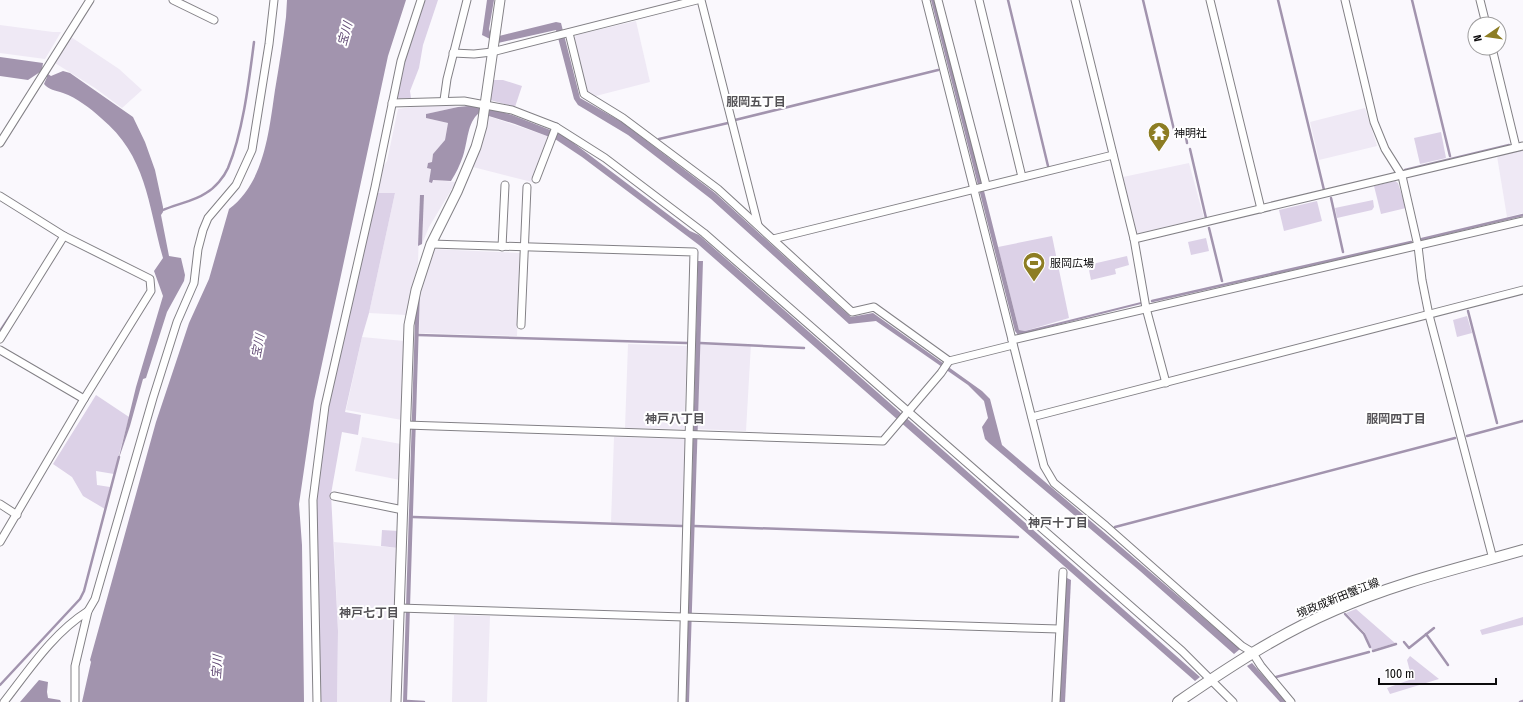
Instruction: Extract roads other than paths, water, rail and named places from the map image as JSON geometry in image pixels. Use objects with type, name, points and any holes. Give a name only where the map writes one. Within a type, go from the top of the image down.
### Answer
[{"type":"main road","name":"境政成新田蟹江線","points":[[1178,702],[1252,652],[1308,622],[1354,602],[1523,551]]},
{"type":"street","points":[[0,143],[90,0]]},
{"type":"street","points":[[173,0],[214,20]]},
{"type":"street","points":[[75,702],[75,666],[88,611],[95,599],[153,398],[177,322],[194,283],[198,249],[203,230],[208,218],[236,185],[252,150],[270,44],[274,0]]},
{"type":"street","points":[[317,702],[313,494],[325,406],[375,187],[401,61],[421,0]]},
{"type":"street","points":[[444,100],[453,53],[467,0]]},
{"type":"street","points":[[396,702],[405,608],[403,510],[411,425],[409,325],[416,290],[431,244],[457,192],[476,147],[483,116],[500,0]]},
{"type":"street","points":[[453,53],[474,54],[492,52],[697,0]]},
{"type":"street","points":[[701,0],[758,225]]},
{"type":"street","points":[[926,0],[1044,466],[1054,483],[1106,526],[1242,646],[1252,652],[1261,666],[1291,702]]},
{"type":"street","points":[[938,0],[986,185]]},
{"type":"street","points":[[979,0],[1022,177]]},
{"type":"street","points":[[1075,0],[1134,239],[1146,308],[1166,383]]},
{"type":"street","points":[[1210,0],[1261,209]]},
{"type":"street","points":[[1346,0],[1374,122],[1385,149],[1402,176],[1418,246],[1422,280],[1429,315],[1493,559]]},
{"type":"street","points":[[1480,0],[1484,16]]},
{"type":"street","points":[[567,34],[584,94],[623,118],[718,190],[852,312],[874,307],[948,362]]},
{"type":"street","points":[[1134,239],[1520,147],[1494,56]]},
{"type":"street","points":[[392,103],[444,100],[512,110],[555,128],[605,158],[704,233],[907,414],[1182,651],[1233,702]]},
{"type":"street","points":[[536,179],[552,140],[555,128]]},
{"type":"street","points":[[773,239],[986,185],[1113,155]]},
{"type":"street","points":[[502,247],[505,185]]},
{"type":"street","points":[[521,325],[523,248],[527,187]]},
{"type":"street","points":[[0,196],[64,236],[150,279],[151,291],[84,400],[0,542]]},
{"type":"street","points":[[411,425],[883,441],[907,414],[948,362],[1013,342],[1146,308],[1523,221]]},
{"type":"street","points":[[0,339],[64,236]]},
{"type":"street","points":[[431,244],[523,248],[694,252],[688,617],[682,702]]},
{"type":"street","points":[[1032,417],[1523,290]]},
{"type":"street","points":[[0,350],[84,400]]},
{"type":"street","points":[[334,496],[403,510]]},
{"type":"street","points":[[0,504],[17,515]]},
{"type":"street","points":[[1056,702],[1063,572]]},
{"type":"street","points":[[405,608],[1059,629]]},
{"type":"street","points":[[4,702],[47,648],[76,619],[88,611]]},
{"type":"water","name":"宝川","points":[[287,0],[406,0],[388,56],[314,401],[299,504],[302,545],[304,702],[82,702],[91,662],[90,660],[156,422],[189,323],[209,279],[229,209],[241,198],[251,185],[263,154],[270,122],[281,54]]},
{"type":"water","points":[[487,0],[494,0],[489,29],[490,32],[499,36],[556,22],[561,23],[580,98],[622,122],[715,193],[851,317],[873,313],[982,391],[990,399],[1002,445],[1240,649],[1234,654],[1140,571],[989,443],[985,439],[982,427],[988,418],[984,401],[968,385],[876,321],[849,324],[711,199],[628,135],[578,105],[574,99],[556,30],[498,43],[482,35]]},
{"type":"water","points":[[931,0],[936,0],[1019,330],[1025,331],[1141,302],[1141,304],[1018,335],[1015,331]]},
{"type":"water","points":[[0,57],[43,63],[42,70],[51,76],[63,71],[70,73],[133,117],[145,142],[155,170],[163,207],[163,212],[161,215],[169,256],[181,258],[185,275],[184,281],[167,312],[146,378],[143,379],[130,426],[118,461],[136,387],[163,296],[154,271],[163,258],[144,182],[128,148],[101,118],[78,100],[48,88],[44,84],[47,77],[40,72],[28,80],[0,76]]},
{"type":"water","points":[[479,105],[512,115],[563,135],[690,231],[699,235],[1200,677],[1195,681],[699,245],[582,157],[555,139],[515,124],[479,113],[472,122],[463,156],[451,181],[433,180],[432,183],[429,182],[431,169],[427,168],[428,163],[432,162],[433,154],[445,140],[448,123],[426,118],[426,114],[458,107]]},
{"type":"water","points":[[420,195],[424,195],[422,244],[418,246]]},
{"type":"water","points":[[698,261],[703,261],[689,702],[686,702]]},
{"type":"water","points":[[420,291],[407,702],[403,702],[415,320]]},
{"type":"water","points":[[1065,577],[1071,580],[1065,702],[1059,702]]},
{"type":"water","points":[[1252,663],[1286,702],[1280,702],[1247,666]]},
{"type":"water","points":[[39,680],[48,682],[48,698],[60,700],[61,702],[20,702]]},
{"type":"waterway","points":[[1008,0],[1048,166]]},
{"type":"waterway","points":[[1143,0],[1175,134],[1185,131],[1187,143]]},
{"type":"waterway","points":[[1278,0],[1324,190]]},
{"type":"waterway","points":[[1412,0],[1450,156]]},
{"type":"waterway","points":[[161,211],[201,196],[222,179],[228,168],[242,123],[254,42]]},
{"type":"waterway","points":[[735,120],[938,70]]},
{"type":"waterway","points":[[659,139],[728,123]]},
{"type":"waterway","points":[[1405,170],[1509,145]]},
{"type":"waterway","points":[[1190,149],[1206,218]]},
{"type":"waterway","points":[[1331,198],[1343,252]]},
{"type":"waterway","points":[[1422,239],[1523,215]]},
{"type":"waterway","points":[[1209,228],[1222,281]]},
{"type":"waterway","points":[[1152,301],[1411,242]]},
{"type":"waterway","points":[[1468,311],[1497,423]]},
{"type":"waterway","points":[[0,331],[12,313]]},
{"type":"waterway","points":[[418,335],[687,343]]},
{"type":"waterway","points":[[700,343],[804,348]]},
{"type":"waterway","points":[[1467,436],[1523,421]]},
{"type":"waterway","points":[[1115,527],[1455,438]]},
{"type":"waterway","points":[[0,685],[80,599],[84,591],[119,457]]},
{"type":"waterway","points":[[413,517],[682,526]]},
{"type":"waterway","points":[[694,526],[1018,537]]},
{"type":"waterway","points":[[1345,614],[1364,634],[1370,647]]},
{"type":"waterway","points":[[1404,642],[1409,648],[1434,628]]},
{"type":"waterway","points":[[1426,634],[1448,665]]},
{"type":"waterway","points":[[1373,651],[1396,644]]},
{"type":"waterway","points":[[1276,677],[1369,652]]},
{"type":"waterway","points":[[407,701],[424,702]]},
{"type":"place","name":"神明社","points":[[1159,152]]},
{"type":"place","name":"服岡広場","points":[[1034,282]]},
{"type":"district","name":"服岡五丁目","points":[[756,102]]},
{"type":"district","name":"神戸八丁目","points":[[675,419]]},
{"type":"district","name":"服岡四丁目","points":[[1396,419]]},
{"type":"district","name":"神戸十丁目","points":[[1058,523]]},
{"type":"district","name":"神戸七丁目","points":[[369,613]]}]
